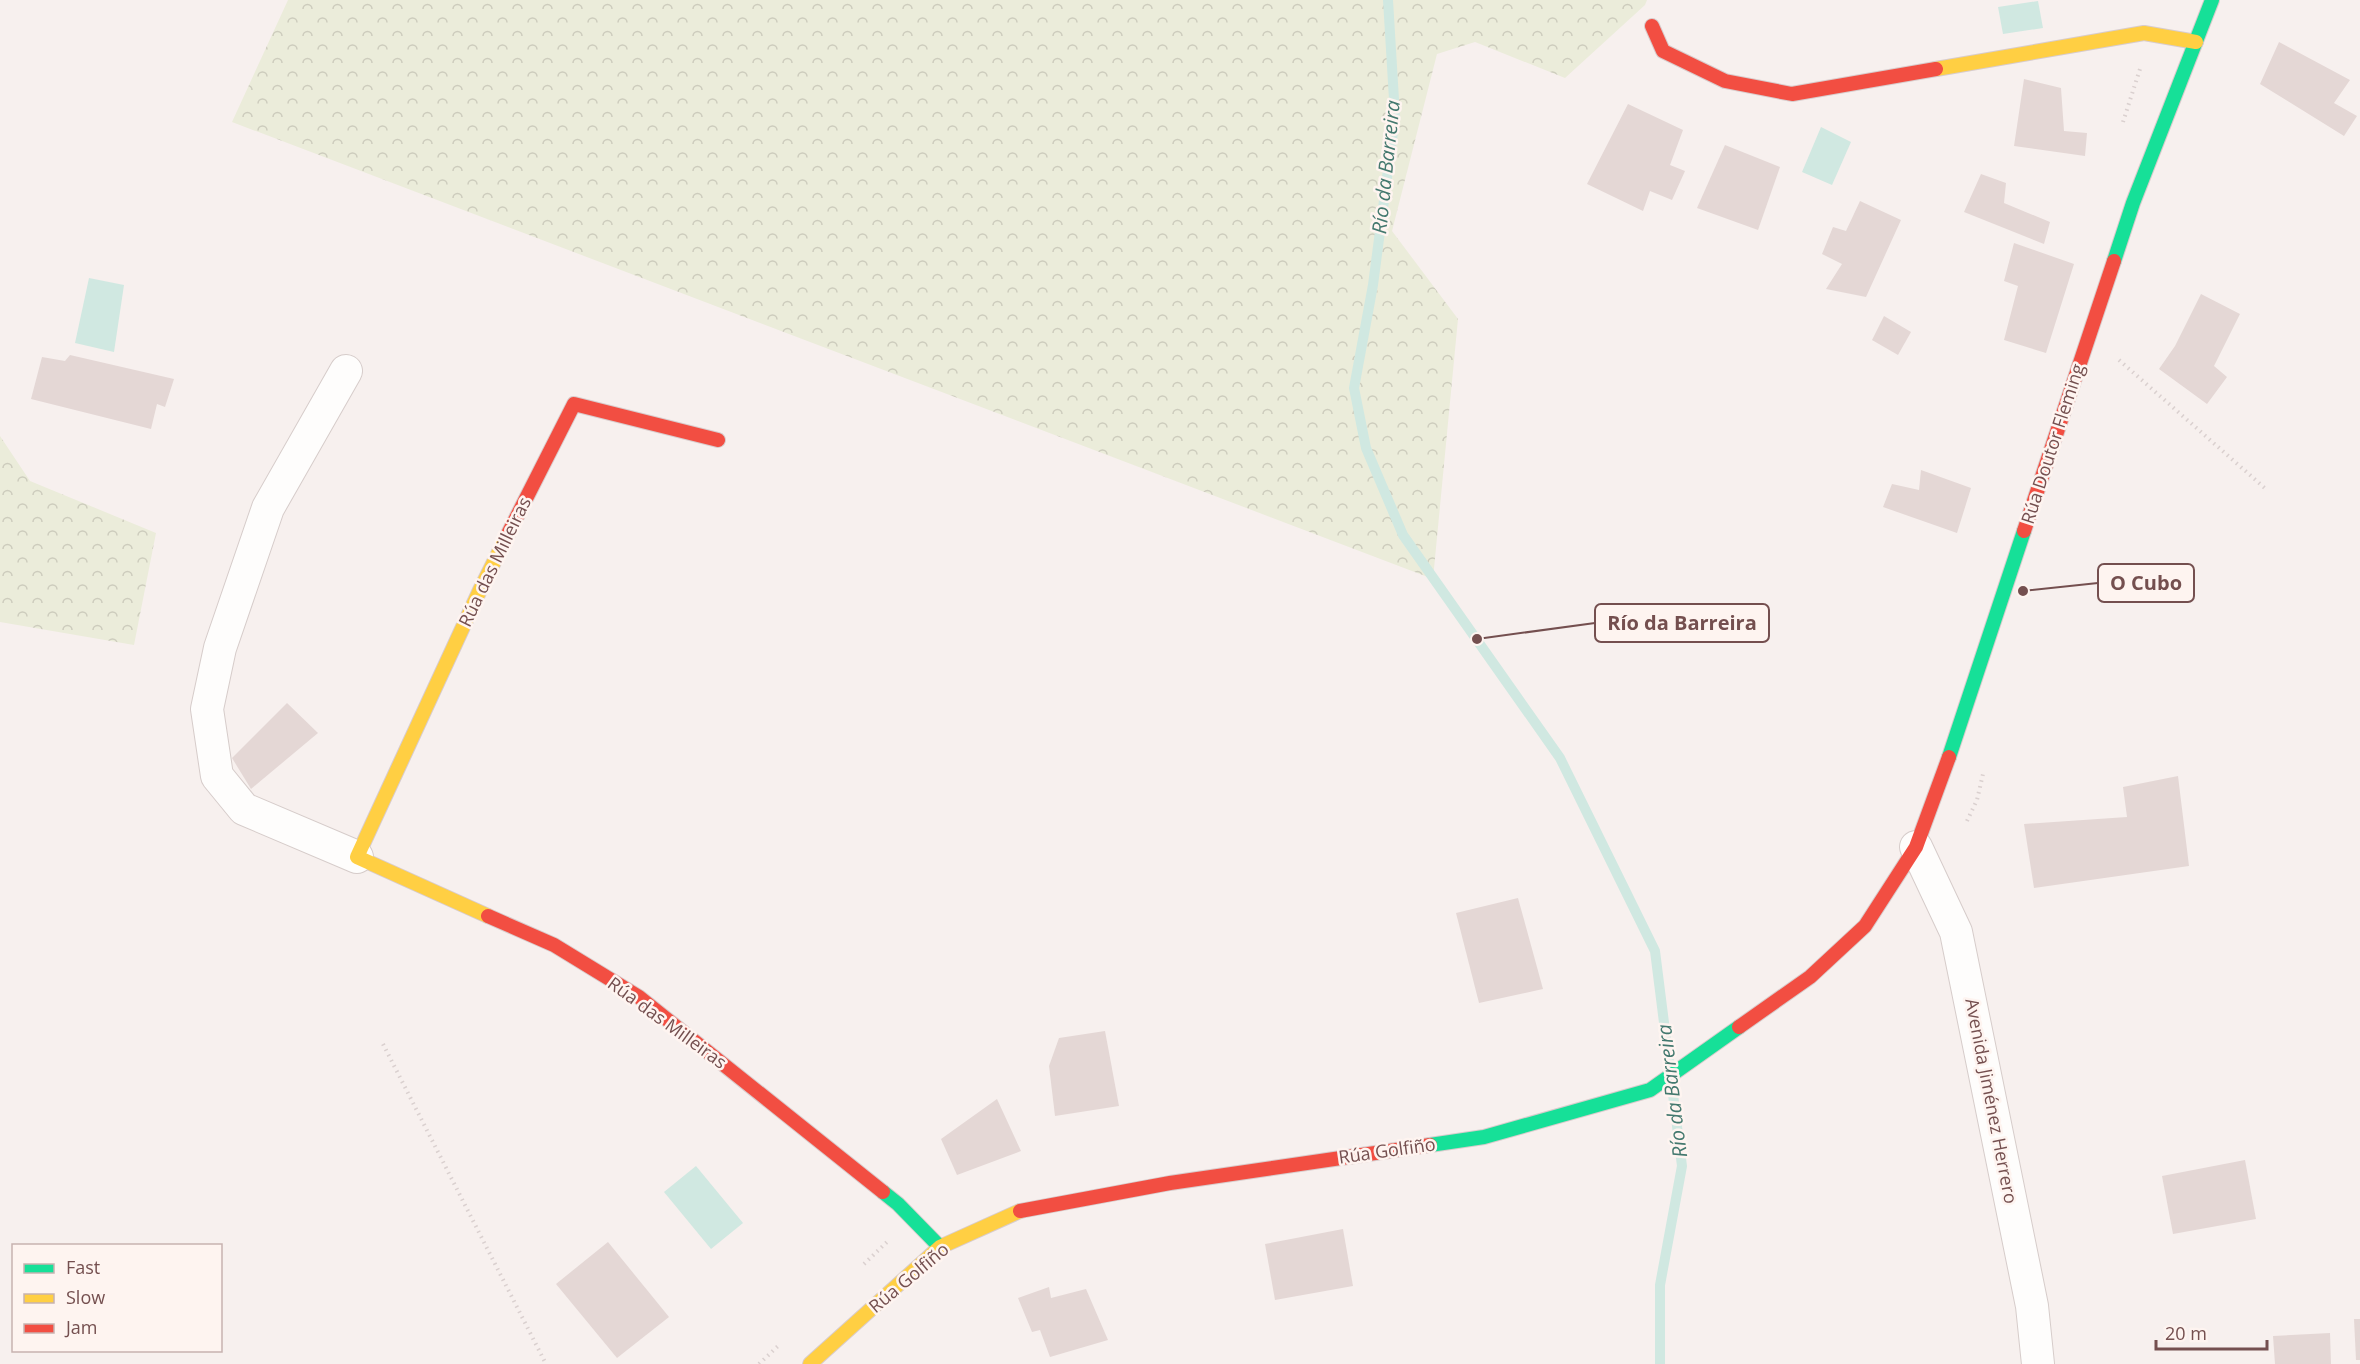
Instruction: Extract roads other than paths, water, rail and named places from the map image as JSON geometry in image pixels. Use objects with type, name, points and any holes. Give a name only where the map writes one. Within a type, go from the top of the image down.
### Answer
[{"type":"main road","name":"Rúa Doutor Fleming","points":[[1916,847],[1955,741],[2133,203],[2212,0]]},
{"type":"main road","points":[[1652,26],[1663,51],[1725,81],[1792,94],[2144,33],[2196,42]]},
{"type":"main road","name":"Rúa das Milleiras","points":[[718,440],[574,404],[480,590],[357,857],[554,945],[639,997],[890,1197],[940,1247]]},
{"type":"main road","name":"Rúa Golfiño","points":[[810,1364],[940,1247],[1021,1211],[1170,1183],[1484,1137],[1650,1090],[1810,977],[1865,926],[1916,847]]},
{"type":"street","name":"Rúa das Milleiras","points":[[346,371],[268,508],[220,648],[207,709],[217,776],[243,809],[357,857]]},
{"type":"street","name":"Avenida Jiménez Herrero","points":[[1916,847],[1956,932],[2032,1306],[2038,1364]]},
{"type":"water","points":[[2038,1],[2043,28],[2003,34],[1998,7]]},
{"type":"water","points":[[1821,127],[1851,142],[1832,185],[1802,172]]},
{"type":"water","points":[[89,278],[124,285],[114,352],[75,343]]},
{"type":"water","points":[[696,1166],[743,1223],[711,1249],[664,1192]]},
{"type":"waterway","name":"Río da Barreira","points":[[1388,0],[1395,116],[1373,285],[1354,388],[1366,448],[1403,535],[1560,758],[1655,951],[1682,1166],[1660,1285],[1660,1364]]},
{"type":"place","name":"O Cubo","points":[[2023,591]]},
{"type":"place","name":"Río da Barreira","points":[[1477,639]]}]
